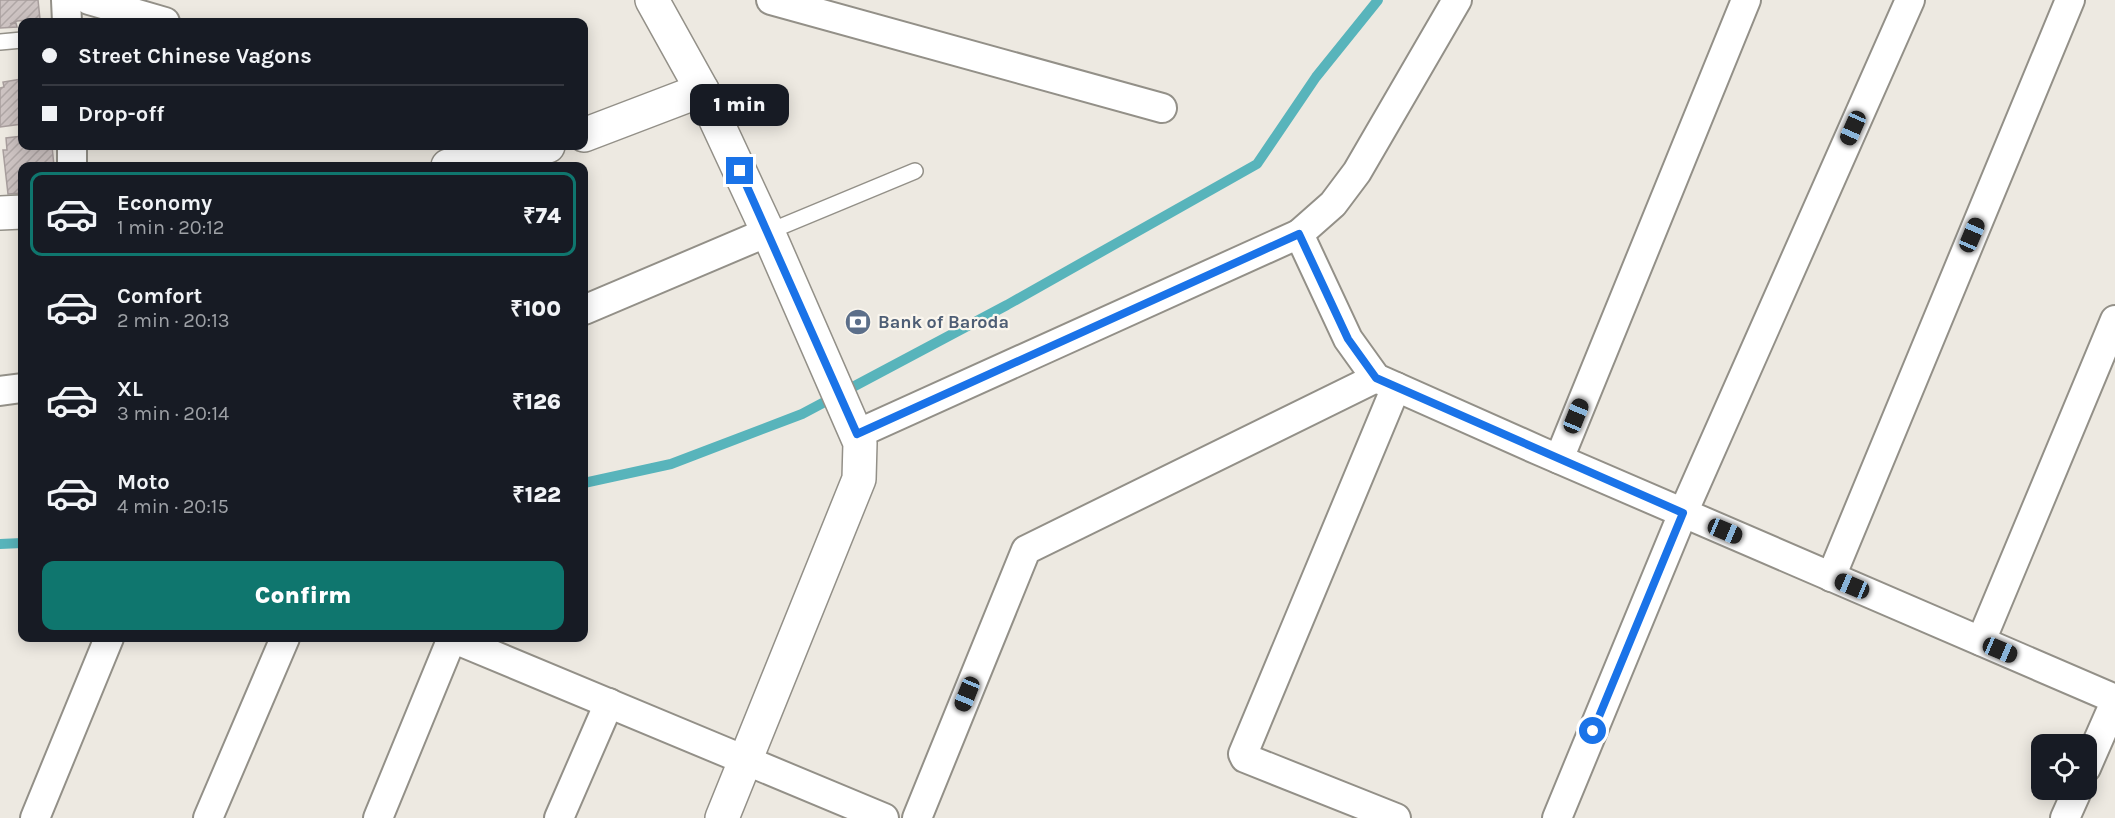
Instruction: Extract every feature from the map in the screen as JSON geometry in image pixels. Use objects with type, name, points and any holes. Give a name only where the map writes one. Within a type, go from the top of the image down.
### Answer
[{"type":"street","points":[[66,0],[67,18]]},
{"type":"street","points":[[89,0],[151,18]]},
{"type":"street","points":[[652,0],[702,90],[768,232],[860,443],[859,479],[722,818]]},
{"type":"street","points":[[771,0],[1161,108]]},
{"type":"street","points":[[852,423],[1299,234],[1333,204],[1357,172],[1457,0]]},
{"type":"street","points":[[1559,459],[1746,0]]},
{"type":"street","points":[[1557,818],[1683,513],[1910,0]]},
{"type":"street","points":[[1831,577],[2070,0]]},
{"type":"street","points":[[588,133],[702,90]]},
{"type":"street","points":[[468,162],[528,150]]},
{"type":"street","points":[[0,213],[18,212]]},
{"type":"street","points":[[588,308],[768,232]]},
{"type":"street","points":[[1299,234],[1348,339],[1386,382],[2115,701],[2097,743]]},
{"type":"street","points":[[1981,641],[2115,320]]},
{"type":"street","points":[[917,818],[1026,550],[1386,382]]},
{"type":"street","points":[[1386,382],[1245,746],[1244,754],[1245,758],[1396,818]]},
{"type":"street","points":[[0,391],[18,389]]},
{"type":"street","points":[[35,818],[107,642]]},
{"type":"street","points":[[208,818],[283,642]]},
{"type":"street","points":[[378,818],[450,642]]},
{"type":"street","points":[[462,642],[884,818]]},
{"type":"street","points":[[559,818],[609,703]]},
{"type":"street","points":[[2065,818],[2073,800]]},
{"type":"lane","points":[[0,42],[18,40]]},
{"type":"lane","points":[[768,232],[915,171]]},
{"type":"building","points":[[0,0],[38,0],[40,18],[18,18],[18,21],[10,24],[16,23],[17,27],[0,28]]},
{"type":"building","points":[[18,80],[18,125],[0,127],[0,88],[4,87],[3,82]]},
{"type":"building","points":[[18,136],[18,150],[52,150],[54,162],[18,162],[18,193],[8,194],[3,150],[7,150],[6,138]]},
{"type":"waterway","points":[[588,482],[671,464],[802,414],[1007,305],[1257,164],[1316,77],[1378,0]]},
{"type":"waterway","points":[[0,544],[18,543]]},
{"type":"place","name":"Bank of Baroda","points":[[858,322]]},
{"type":"route","points":[[740,171],[857,434],[1299,234],[1348,339],[1376,378],[1683,513],[1593,731]]}]
